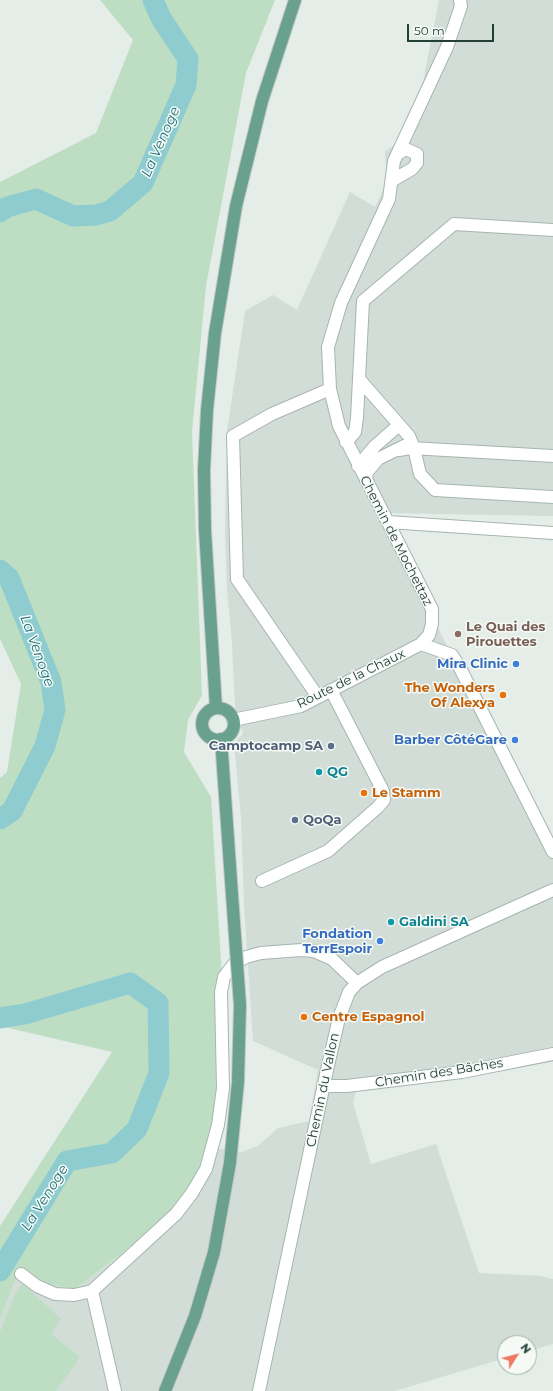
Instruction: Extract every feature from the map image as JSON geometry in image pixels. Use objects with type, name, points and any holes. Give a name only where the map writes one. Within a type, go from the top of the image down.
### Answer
[{"type":"main road","points":[[216,708],[205,530],[204,478],[207,410],[214,334],[236,206],[262,101],[295,0]]},
{"type":"main road","points":[[216,708],[227,711],[233,720],[232,730],[226,737],[221,739],[211,738],[207,735],[202,726],[204,716],[216,708]]},
{"type":"main road","points":[[165,1391],[195,1316],[214,1252],[230,1163],[238,1082],[240,1005],[221,739]]},
{"type":"street","name":"Chemin de Mochettaz","points":[[422,644],[429,635],[432,624],[432,609],[339,426],[330,389],[328,347],[341,303],[388,199],[393,180],[394,161],[448,47],[461,6],[460,0]]},
{"type":"street","points":[[393,180],[412,169],[417,163],[417,154],[406,149],[399,153]]},
{"type":"street","points":[[346,442],[355,432],[360,380],[363,301],[454,224],[553,230]]},
{"type":"street","points":[[360,380],[409,436],[414,448],[420,474],[435,490],[553,497]]},
{"type":"street","points":[[318,697],[237,579],[233,436],[272,414],[330,389]]},
{"type":"street","points":[[358,466],[375,446],[399,424]]},
{"type":"street","points":[[366,480],[367,472],[378,459],[406,446],[409,436]]},
{"type":"street","points":[[399,450],[414,448],[553,456]]},
{"type":"street","points":[[388,522],[553,533]]},
{"type":"street","points":[[422,644],[452,655],[459,666],[553,852]]},
{"type":"street","name":"Route de la Chaux","points":[[233,720],[301,706],[422,644]]},
{"type":"street","points":[[262,881],[328,851],[384,800],[383,791],[331,690]]},
{"type":"street","name":"Chemin du Vallon","points":[[259,1391],[323,1086],[343,1004],[349,992],[357,983],[382,967],[553,890]]},
{"type":"street","points":[[21,1274],[37,1286],[55,1294],[74,1295],[92,1291],[176,1214],[192,1193],[206,1169],[218,1126],[223,1088],[221,992],[224,977],[234,964],[246,957],[261,953],[301,950],[314,951],[332,959],[357,983]]},
{"type":"street","name":"Chemin des Bâches","points":[[323,1086],[346,1086],[462,1072],[553,1054]]},
{"type":"street","points":[[92,1291],[115,1391]]},
{"type":"shaded area","points":[[439,0],[553,0],[553,516],[383,513],[504,765],[553,852],[553,1052],[464,1069],[360,1077],[353,1103],[371,1164],[436,1144],[479,1273],[540,1276],[553,1279],[553,1344],[537,1349],[537,1335],[497,1335],[497,1360],[395,1391],[0,1391],[0,1320],[20,1267],[46,1284],[75,1289],[131,1246],[188,1194],[209,1147],[242,1152],[258,1146],[278,1128],[309,1121],[318,1070],[253,1041],[244,905],[241,818],[234,744],[243,733],[235,706],[232,642],[227,590],[225,532],[227,431],[245,311],[273,295],[297,310],[350,192],[375,207],[387,182],[385,151],[413,133]]},
{"type":"green space","points":[[100,0],[275,0],[246,73],[206,286],[192,431],[202,695],[188,720],[184,752],[211,797],[227,1060],[209,1147],[188,1194],[131,1246],[75,1289],[46,1284],[20,1267],[0,1320],[0,1226],[112,1052],[0,1026],[0,778],[7,772],[21,684],[0,639],[0,182],[96,133],[133,40]]},
{"type":"green space","points":[[23,1284],[61,1319],[51,1334],[80,1357],[56,1391],[0,1391],[0,1332],[16,1292]]},
{"type":"waterway","name":"La Venoge","points":[[0,212],[7,207],[36,199],[73,216],[96,215],[110,211],[143,183],[186,85],[188,59],[161,18],[153,0]]},
{"type":"waterway","name":"La Venoge","points":[[0,570],[9,578],[51,682],[55,710],[45,746],[12,811],[0,819]]},
{"type":"waterway","name":"La Venoge","points":[[0,1018],[25,1014],[130,983],[158,1003],[159,1073],[137,1129],[112,1153],[67,1161],[0,1271]]},
{"type":"place","name":"Le Quai des Pirouettes","points":[[458,634]]},
{"type":"place","name":"Mira Clinic","points":[[516,664]]},
{"type":"place","name":"The Wonders Of Alexya","points":[[503,695]]},
{"type":"place","name":"Barber CôtéGare","points":[[515,740]]},
{"type":"place","name":"Camptocamp SA","points":[[331,746]]},
{"type":"place","name":"QG","points":[[319,772]]},
{"type":"place","name":"Le Stamm","points":[[364,793]]},
{"type":"place","name":"QoQa","points":[[295,820]]},
{"type":"place","name":"Galdini SA","points":[[391,922]]},
{"type":"place","name":"Fondation TerrEspoir","points":[[380,941]]},
{"type":"place","name":"Centre Espagnol","points":[[304,1017]]}]
